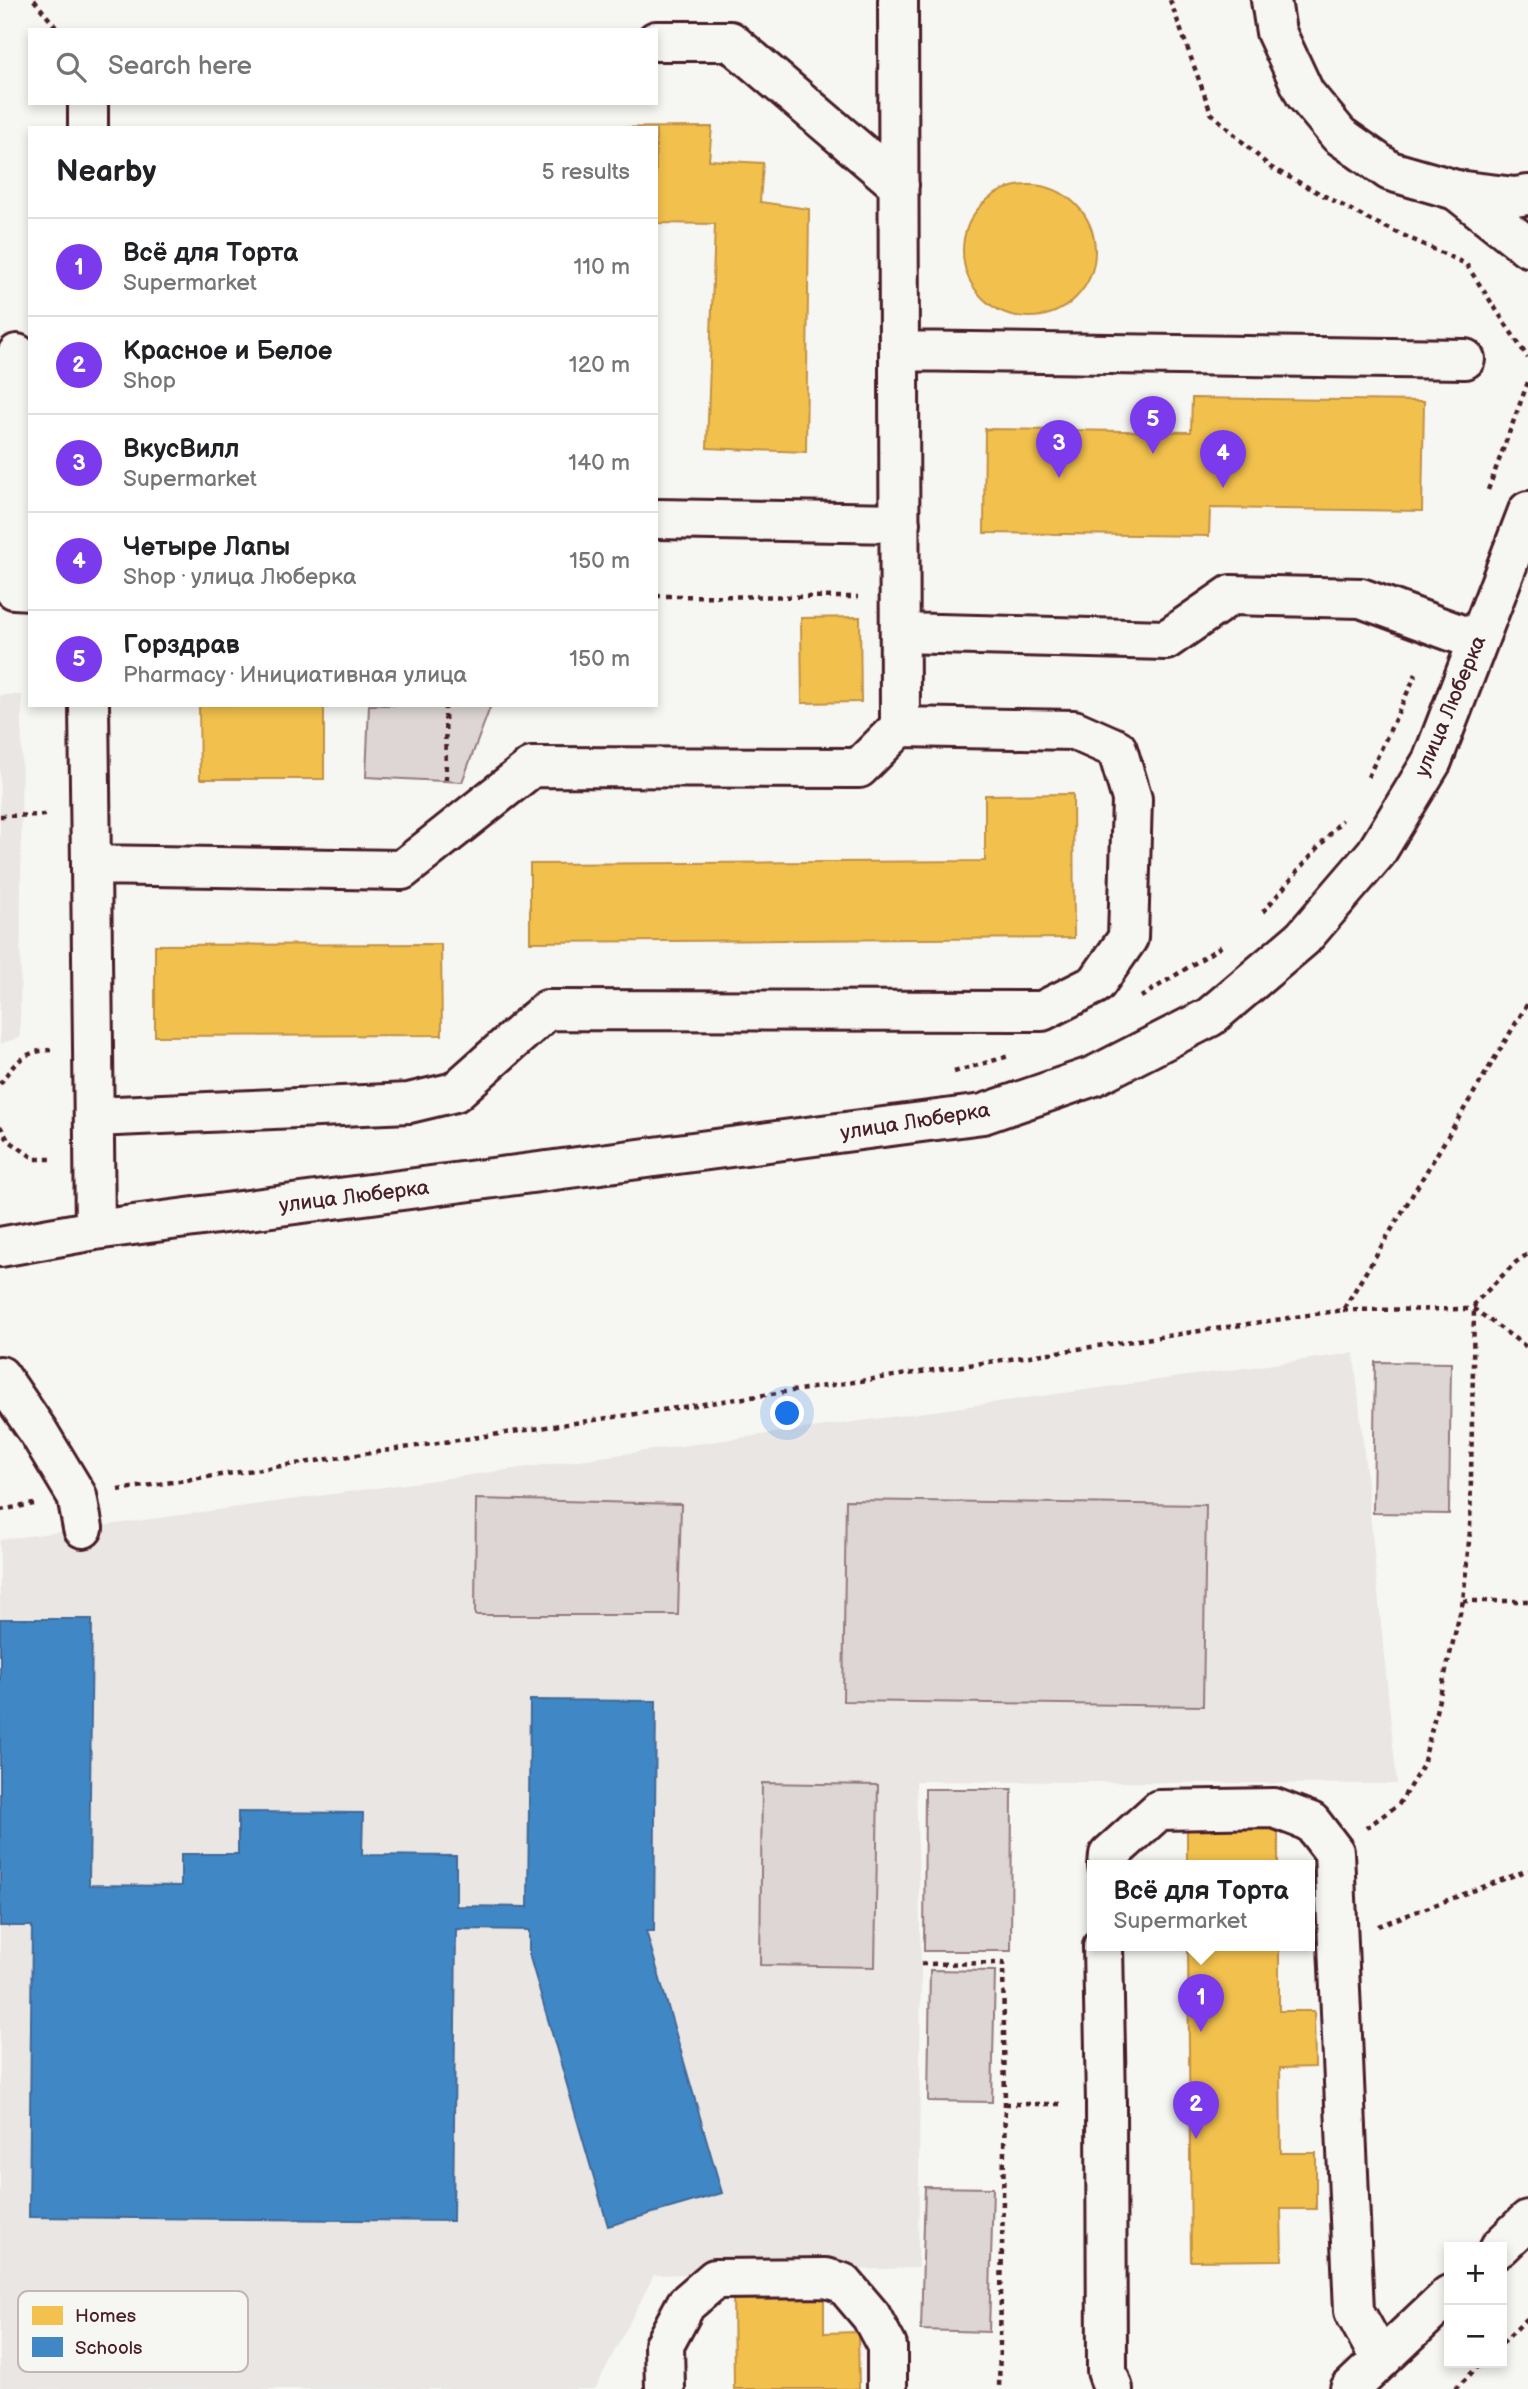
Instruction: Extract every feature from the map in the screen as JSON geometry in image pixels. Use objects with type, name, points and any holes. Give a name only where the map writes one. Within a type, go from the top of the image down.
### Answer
[{"type":"street","points":[[91,865],[402,870],[532,767],[859,768],[900,727],[898,0]]},
{"type":"street","points":[[1271,0],[1276,32],[1305,94],[1339,135],[1390,171],[1456,190],[1515,197],[1528,195]]},
{"type":"street","points":[[658,41],[730,41],[899,185]]},
{"type":"street","points":[[88,105],[88,126]]},
{"type":"street","points":[[1456,190],[1528,247]]},
{"type":"street","points":[[15,589],[16,350]]},
{"type":"street","points":[[899,351],[1465,359]]},
{"type":"street","name":"улица Люберка","points":[[0,1247],[95,1230],[983,1114],[1094,1076],[1210,1017],[1303,938],[1376,853],[1432,761],[1528,511]]},
{"type":"street","points":[[658,519],[900,523]]},
{"type":"street","points":[[900,615],[1166,640],[1231,595],[1361,598],[1478,641]]},
{"type":"street","points":[[89,707],[95,1230]]},
{"type":"street","points":[[94,1117],[409,1103],[455,1092],[547,1010],[1042,1011],[1096,984],[1128,937],[1132,799],[1117,750],[1074,730],[900,727]]},
{"type":"street","points":[[0,1376],[39,1433],[80,1512]]},
{"type":"street","points":[[1109,1860],[1109,1855],[1159,1810],[1274,1808],[1311,1822],[1334,1852],[1354,2311],[1381,2360]]},
{"type":"street","points":[[1103,1951],[1107,2371],[1113,2389]]},
{"type":"street","points":[[1505,2242],[1528,2220]]},
{"type":"street","points":[[665,2389],[664,2345],[686,2304],[715,2279],[827,2278],[843,2283],[871,2316],[887,2346],[887,2389]]},
{"type":"street","points":[[1350,2389],[1444,2300]]},
{"type":"path","points":[[34,0],[56,28]]},
{"type":"path","points":[[1485,497],[1528,382]]},
{"type":"path","points":[[658,596],[900,615]]},
{"type":"path","points":[[1366,781],[1438,626]]},
{"type":"path","points":[[446,707],[446,835]]},
{"type":"path","points":[[1257,919],[1346,816]]},
{"type":"path","points":[[1136,1000],[1226,944]]},
{"type":"path","points":[[1343,1310],[1527,1006]]},
{"type":"path","points":[[0,1084],[15,1062],[41,1050],[93,1048]]},
{"type":"path","points":[[952,1072],[1016,1054]]},
{"type":"path","points":[[0,1126],[8,1140],[34,1159],[95,1158]]},
{"type":"path","points":[[1334,1852],[1399,1804],[1423,1765],[1463,1601],[1470,1531],[1475,1303],[1516,1262],[1528,1254]]},
{"type":"path","points":[[0,1510],[80,1512],[1343,1310],[1474,1309],[1528,1348]]},
{"type":"path","points":[[1463,1601],[1528,1601]]},
{"type":"path","points":[[1338,1942],[1528,1870]]},
{"type":"path","points":[[921,1964],[1003,1964],[1005,2104],[999,2389]]},
{"type":"path","points":[[1005,2104],[1106,2103]]},
{"type":"path","points":[[1507,2338],[1528,2318]]},
{"type":"path","points":[[1455,2389],[1477,2368]]},
{"type":"shaded area","points":[[0,695],[22,695],[20,1037],[0,1044]]},
{"type":"shaded area","points":[[369,707],[490,707],[462,782],[366,777]]},
{"type":"shaded area","points":[[1354,1353],[1397,1784],[916,1781],[921,1964],[918,2268],[654,2275],[595,2389],[0,2389],[0,1540]]},
{"type":"shaded area","points":[[1375,1362],[1451,1363],[1449,1514],[1373,1513]]},
{"type":"shaded area","points":[[476,1499],[681,1504],[678,1615],[475,1615]]},
{"type":"shaded area","points":[[846,1500],[1206,1505],[1203,1706],[843,1701]]},
{"type":"shaded area","points":[[762,1783],[878,1785],[875,1967],[760,1965]]},
{"type":"shaded area","points":[[925,1789],[1012,1789],[1011,1951],[924,1951]]},
{"type":"shaded area","points":[[930,1970],[995,1971],[992,2102],[928,2101]]},
{"type":"shaded area","points":[[925,2187],[993,2188],[989,2332],[921,2330]]},
{"type":"building: Homes","points":[[658,127],[712,127],[709,160],[763,163],[760,202],[809,209],[806,452],[707,448],[715,224],[658,223]]},
{"type":"building: Homes","points":[[1029,185],[1054,190],[1076,204],[1090,226],[1095,251],[1090,276],[1076,298],[1054,312],[1029,317],[1004,312],[982,298],[968,276],[963,251],[968,226],[982,204],[1004,190]]},
{"type":"building: Homes","points":[[1192,398],[1424,401],[1422,511],[1210,508],[1209,536],[984,533],[985,429],[1191,432]]},
{"type":"building: Homes","points":[[860,617],[861,702],[802,703],[801,618]]},
{"type":"building: Homes","points":[[199,707],[324,707],[324,779],[200,779]]},
{"type":"building: Homes","points":[[1073,794],[1074,938],[530,942],[530,864],[985,861],[985,795]]},
{"type":"building: Homes","points":[[441,944],[442,1035],[155,1036],[155,945]]},
{"type":"building: Homes","points":[[1187,1821],[1278,1821],[1278,1860],[1187,1860]]},
{"type":"building: Homes","points":[[1188,1951],[1279,1951],[1279,2011],[1314,2011],[1315,2067],[1280,2068],[1281,2153],[1316,2153],[1316,2209],[1281,2209],[1282,2260],[1191,2261]]},
{"type":"building: Homes","points":[[824,2285],[824,2333],[858,2332],[859,2389],[734,2389],[733,2286]]},
{"type":"building: Schools","points":[[0,1619],[92,1619],[89,1885],[181,1886],[181,1854],[238,1854],[238,1812],[363,1813],[362,1855],[456,1856],[456,1906],[528,1907],[530,1700],[656,1701],[654,1931],[646,1931],[722,2193],[608,2226],[529,1954],[529,1930],[456,1929],[453,2221],[29,2217],[32,1926],[0,1926]]},
{"type":"place","name":"Горздрав","points":[[1153,454]]},
{"type":"place","name":"ВкусВилл","points":[[1059,478]]},
{"type":"place","name":"Четыре Лапы","points":[[1223,488]]},
{"type":"place","name":"Всё для Торта","points":[[1201,2032]]},
{"type":"place","name":"Красное и Белое","points":[[1196,2139]]}]
